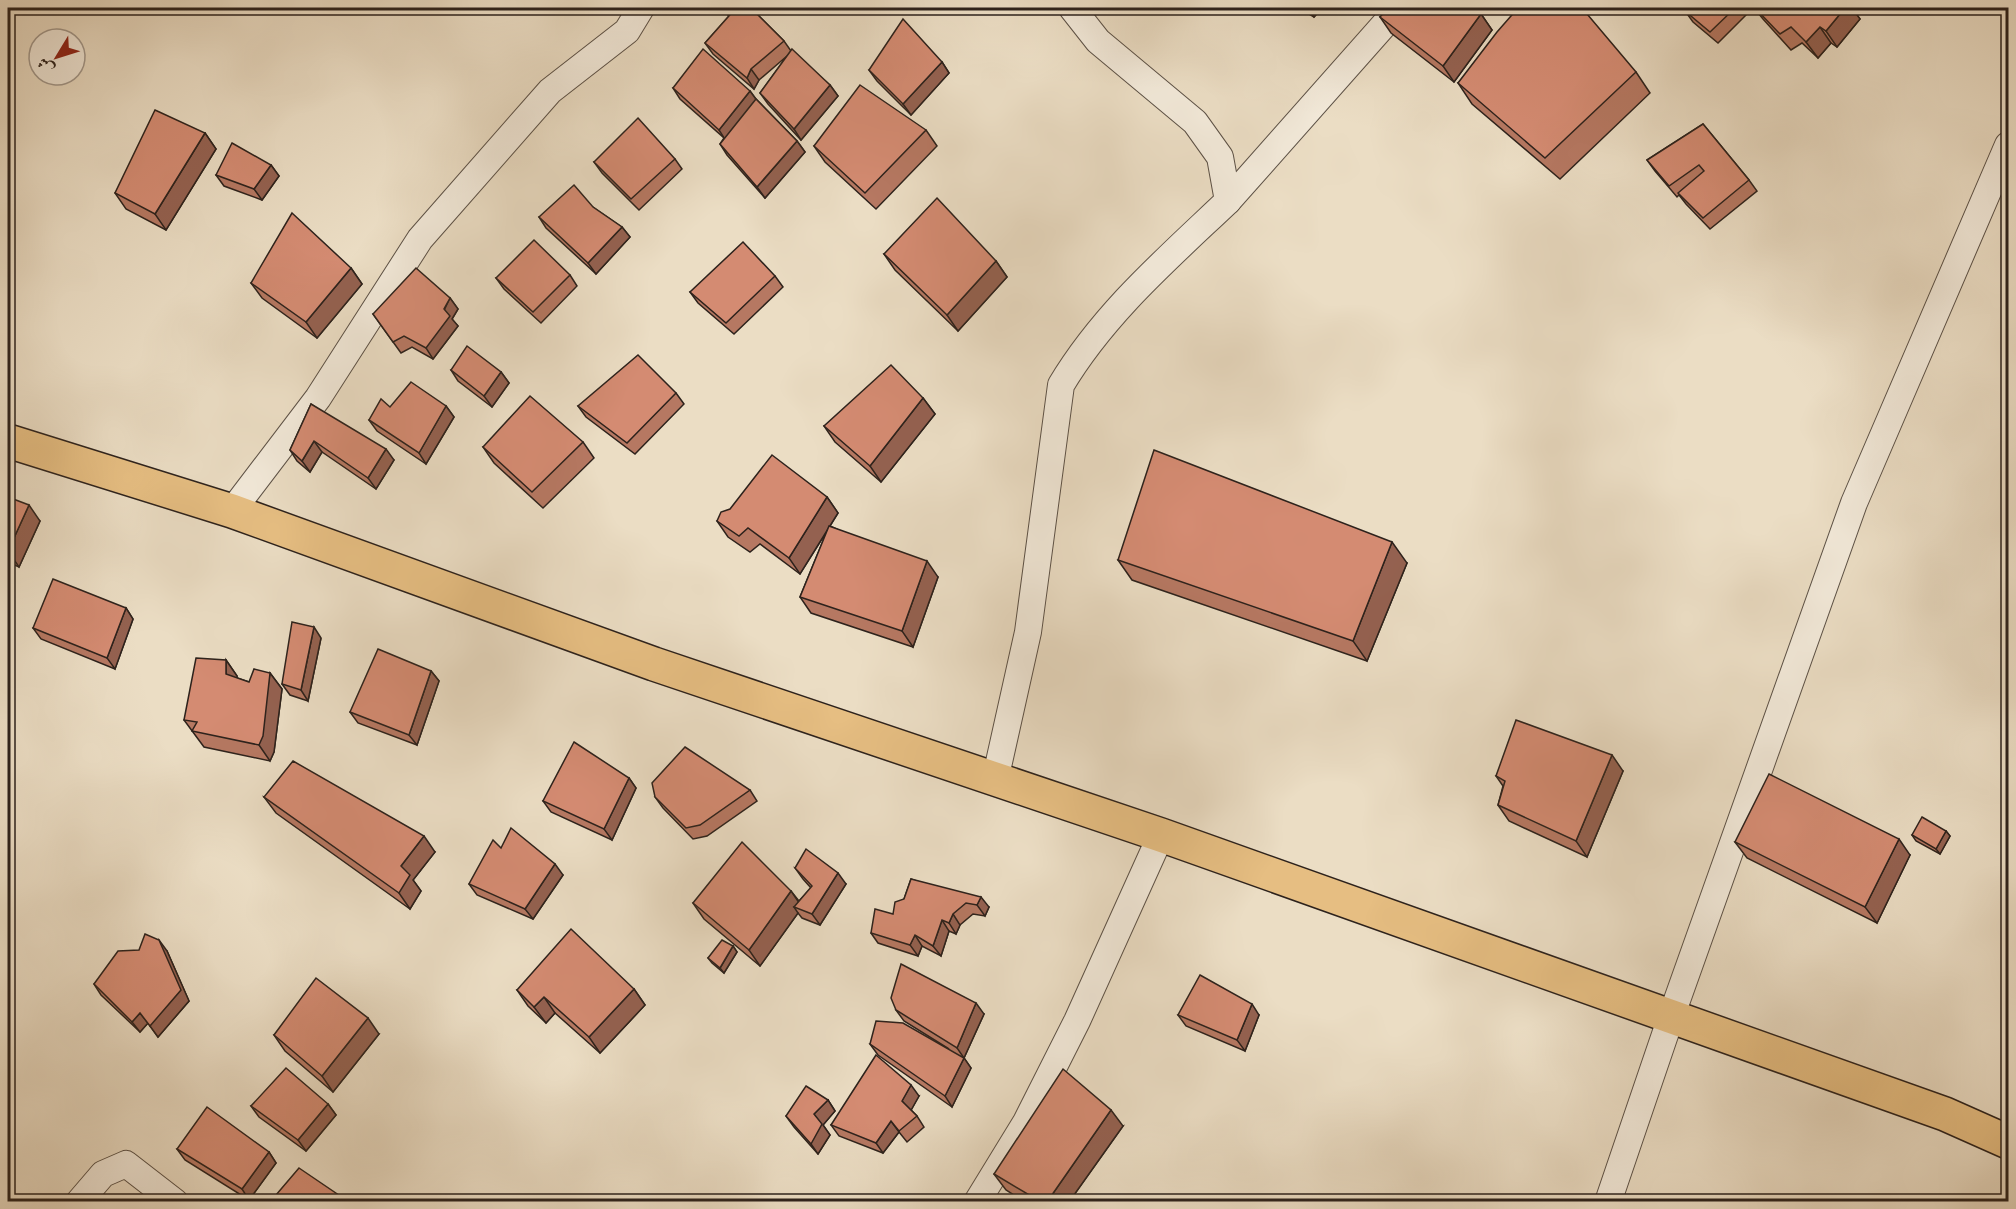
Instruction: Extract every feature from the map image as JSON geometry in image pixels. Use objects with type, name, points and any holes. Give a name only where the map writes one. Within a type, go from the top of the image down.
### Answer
[{"type":"main road","points":[[8,441],[232,511],[654,664],[1161,835],[1945,1114],[2008,1142]]},
{"type":"street","points":[[232,511],[318,398],[420,239],[550,91],[627,31],[641,8]]},
{"type":"street","points":[[1072,8],[1098,41],[1196,122],[1220,157],[1228,201]]},
{"type":"street","points":[[995,780],[1028,632],[1061,385],[1083,349],[1142,282],[1228,201],[1399,8]]},
{"type":"street","points":[[1608,1202],[1671,1017],[1854,503],[2008,145]]},
{"type":"street","points":[[977,1202],[1026,1122],[1077,1021],[1161,835]]},
{"type":"street","points":[[79,1202],[103,1174],[126,1164],[175,1202]]},
{"type":"building","points":[[736,8],[751,8],[784,41],[751,69],[747,78],[705,43]]},
{"type":"building","points":[[1388,8],[1473,8],[1481,14],[1443,66],[1380,17]]},
{"type":"building","points":[[1518,8],[1582,8],[1636,72],[1545,158],[1458,83]]},
{"type":"building","points":[[1689,8],[1735,8],[1710,32],[1685,11]]},
{"type":"building","points":[[1755,8],[1845,8],[1826,31],[1820,27],[1806,42],[1791,27],[1780,34]]},
{"type":"building","points":[[903,19],[942,62],[903,104],[869,70]]},
{"type":"building","points":[[703,49],[750,91],[719,130],[673,88]]},
{"type":"building","points":[[792,49],[830,85],[794,129],[760,93]]},
{"type":"building","points":[[860,85],[926,130],[865,193],[814,146]]},
{"type":"building","points":[[756,99],[797,141],[757,187],[720,144]]},
{"type":"building","points":[[155,110],[205,133],[155,214],[115,193]]},
{"type":"building","points":[[638,118],[675,159],[631,199],[594,162]]},
{"type":"building","points":[[2008,119],[2008,131],[2003,127]]},
{"type":"building","points":[[1703,124],[1749,180],[1703,218],[1678,193],[1704,171],[1699,165],[1669,186],[1647,160]]},
{"type":"building","points":[[232,143],[271,165],[254,189],[216,175]]},
{"type":"building","points":[[574,185],[593,207],[622,227],[588,263],[539,217]]},
{"type":"building","points":[[937,198],[996,261],[947,315],[884,254]]},
{"type":"building","points":[[292,213],[351,268],[306,322],[251,283]]},
{"type":"building","points":[[534,240],[570,275],[533,312],[496,278]]},
{"type":"building","points":[[743,242],[775,276],[726,323],[690,292]]},
{"type":"building","points":[[416,268],[450,298],[444,309],[450,316],[426,348],[404,336],[393,342],[373,314]]},
{"type":"building","points":[[467,346],[501,372],[484,396],[451,370]]},
{"type":"building","points":[[638,355],[676,393],[627,443],[578,406]]},
{"type":"building","points":[[891,365],[923,398],[870,466],[824,426]]},
{"type":"building","points":[[411,382],[446,406],[419,453],[369,420],[381,399],[390,407]]},
{"type":"building","points":[[530,396],[583,442],[532,492],[483,447]]},
{"type":"building","points":[[311,404],[386,449],[368,478],[314,441],[302,461],[290,450]]},
{"type":"building","points":[[1154,450],[1392,542],[1353,641],[1118,560]]},
{"type":"building","points":[[772,455],[827,497],[789,558],[748,528],[739,536],[717,521],[721,512],[730,509]]},
{"type":"building","points":[[8,497],[29,505],[8,551]]},
{"type":"building","points":[[829,526],[927,561],[902,631],[800,597]]},
{"type":"building","points":[[53,579],[126,608],[107,658],[33,628]]},
{"type":"building","points":[[292,622],[314,627],[301,690],[282,684]]},
{"type":"building","points":[[378,649],[431,671],[409,735],[350,712]]},
{"type":"building","points":[[196,658],[226,660],[226,674],[249,682],[254,669],[270,673],[263,736],[259,745],[192,731],[197,722],[184,720]]},
{"type":"building","points":[[1516,720],[1612,755],[1576,841],[1498,805],[1505,781],[1496,776]]},
{"type":"building","points":[[574,742],[629,778],[604,829],[543,801]]},
{"type":"building","points":[[685,747],[750,790],[700,825],[686,828],[655,797],[652,783]]},
{"type":"building","points":[[293,761],[424,836],[401,866],[410,875],[399,893],[264,797]]},
{"type":"building","points":[[1769,774],[1899,839],[1865,907],[1735,842]]},
{"type":"building","points":[[1922,817],[1946,831],[1936,849],[1912,835]]},
{"type":"building","points":[[511,828],[555,864],[525,909],[469,884],[493,840],[501,848]]},
{"type":"building","points":[[742,842],[791,891],[749,950],[693,903]]},
{"type":"building","points":[[806,849],[838,873],[812,914],[794,907],[812,886],[795,868]]},
{"type":"building","points":[[911,879],[981,897],[977,905],[966,903],[953,914],[949,923],[942,920],[933,946],[915,935],[910,945],[871,933],[875,909],[893,914],[895,902],[904,899]]},
{"type":"building","points":[[571,929],[634,989],[589,1037],[544,997],[534,1007],[517,990]]},
{"type":"building","points":[[145,934],[159,940],[181,990],[150,1026],[140,1013],[132,1022],[94,984],[118,951],[139,950]]},
{"type":"building","points":[[722,940],[733,946],[720,968],[708,958]]},
{"type":"building","points":[[901,964],[976,1003],[957,1048],[896,1010],[891,998]]},
{"type":"building","points":[[1200,975],[1252,1004],[1237,1040],[1178,1015]]},
{"type":"building","points":[[316,978],[368,1018],[322,1076],[274,1035]]},
{"type":"building","points":[[876,1021],[903,1023],[964,1058],[945,1096],[870,1044]]},
{"type":"building","points":[[876,1055],[911,1085],[902,1101],[917,1116],[899,1131],[891,1121],[876,1143],[831,1125]]},
{"type":"building","points":[[286,1068],[328,1104],[298,1140],[251,1106]]},
{"type":"building","points":[[1063,1069],[1111,1110],[1047,1202],[1041,1202],[994,1174]]},
{"type":"building","points":[[806,1086],[828,1100],[814,1114],[822,1124],[811,1144],[786,1116]]},
{"type":"building","points":[[207,1107],[269,1152],[242,1189],[177,1149]]},
{"type":"building","points":[[299,1168],[349,1202],[270,1202]]}]
